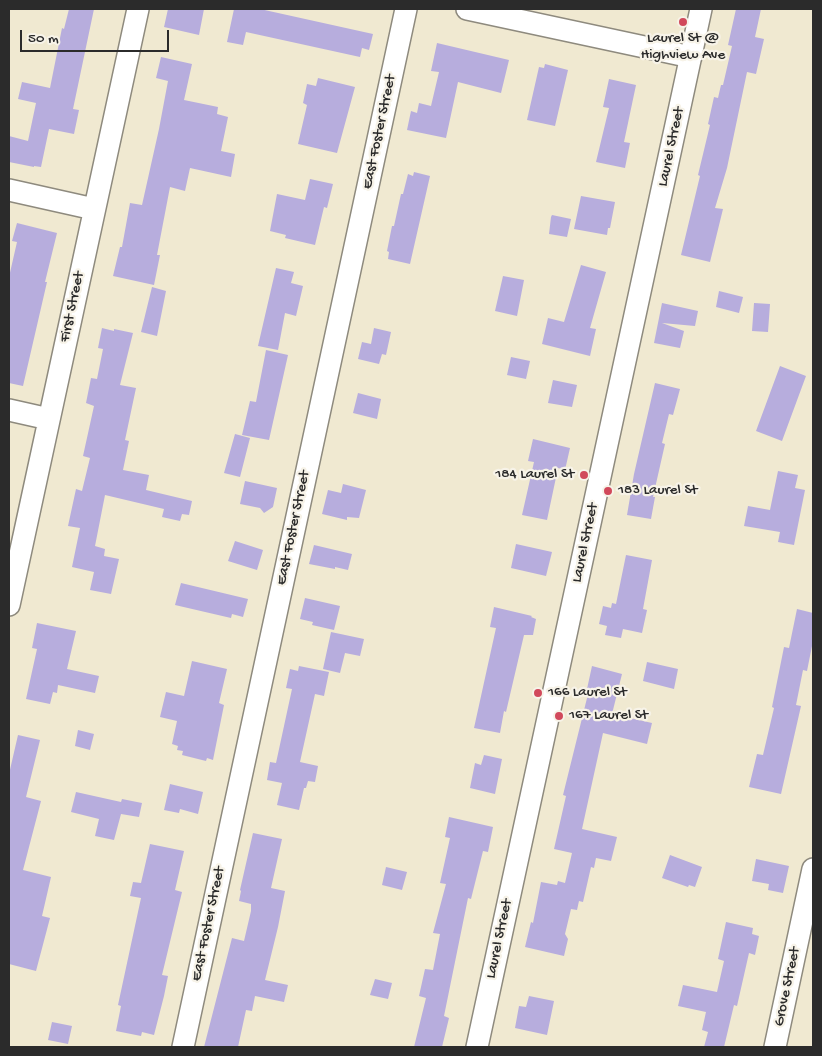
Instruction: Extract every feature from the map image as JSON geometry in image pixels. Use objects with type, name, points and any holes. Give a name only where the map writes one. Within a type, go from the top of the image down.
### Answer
[{"type":"street","name":"First Street","points":[[9,604],[138,9]]},
{"type":"street","name":"East Foster Street","points":[[183,1047],[406,9]]},
{"type":"street","points":[[467,9],[691,56]]},
{"type":"street","name":"Laurel Street","points":[[477,1047],[701,9]]},
{"type":"street","points":[[9,190],[94,208]]},
{"type":"street","points":[[9,410],[49,418]]},
{"type":"street","name":"Grove Street","points":[[775,1047],[811,894],[813,868]]},
{"type":"building","points":[[69,9],[94,9],[73,109],[79,110],[74,134],[49,129],[41,167],[9,162],[9,136],[28,141],[36,103],[18,99],[22,82],[50,88],[62,28],[64,29]]},
{"type":"building","points":[[168,9],[204,9],[199,35],[164,27]]},
{"type":"building","points":[[234,9],[260,9],[373,34],[369,50],[362,48],[360,57],[246,32],[243,45],[227,42]]},
{"type":"building","points":[[736,9],[761,9],[755,37],[764,39],[756,74],[747,72],[727,168],[715,208],[723,209],[710,262],[681,255],[700,176],[698,175],[710,125],[708,124],[714,97],[718,98],[721,85],[723,85],[732,46],[728,45]]},
{"type":"building","points":[[437,43],[509,60],[501,93],[458,82],[446,138],[407,130],[411,111],[417,113],[419,103],[431,106],[439,72],[431,71]]},
{"type":"building","points":[[161,57],[192,64],[184,100],[218,107],[217,114],[228,117],[221,151],[235,154],[231,177],[190,168],[185,191],[170,187],[157,255],[160,255],[154,285],[113,276],[120,247],[122,247],[130,203],[142,205],[159,129],[168,81],[156,78]]},
{"type":"building","points":[[545,64],[568,70],[555,126],[527,120],[539,67],[544,68]]},
{"type":"building","points":[[318,78],[355,87],[337,153],[298,144],[307,105],[303,103],[307,84],[316,86]]},
{"type":"building","points":[[609,79],[636,85],[624,142],[630,143],[625,168],[596,162],[609,108],[603,107]]},
{"type":"building","points":[[414,172],[430,176],[410,264],[388,259],[389,252],[387,251],[401,194],[403,194],[408,174],[413,176]]},
{"type":"building","points":[[310,179],[333,184],[327,208],[324,207],[315,245],[285,238],[286,235],[270,231],[277,194],[305,200]]},
{"type":"building","points":[[581,196],[615,202],[607,235],[574,229]]},
{"type":"building","points":[[552,215],[571,219],[567,237],[549,234]]},
{"type":"building","points":[[17,223],[57,233],[23,386],[9,383],[9,277],[17,242],[12,241]]},
{"type":"building","points":[[581,265],[606,272],[590,328],[596,329],[590,356],[542,344],[548,318],[564,322]]},
{"type":"building","points":[[276,268],[294,272],[291,283],[303,286],[296,316],[285,313],[278,350],[258,346]]},
{"type":"building","points":[[503,276],[524,280],[517,316],[495,311]]},
{"type":"building","points":[[152,287],[166,291],[157,336],[141,332]]},
{"type":"building","points":[[719,291],[743,297],[739,313],[716,307]]},
{"type":"building","points":[[662,303],[698,311],[695,326],[662,323],[684,331],[680,348],[654,343]]},
{"type":"building","points":[[754,303],[770,304],[768,332],[752,331]]},
{"type":"building","points":[[102,328],[133,333],[120,385],[136,388],[125,440],[129,441],[123,470],[149,475],[146,490],[192,501],[189,515],[182,514],[180,521],[162,517],[164,509],[105,495],[95,546],[105,549],[104,556],[119,559],[111,594],[90,590],[94,572],[72,567],[80,528],[68,526],[76,489],[82,491],[90,458],[83,456],[94,406],[86,403],[91,378],[97,379],[103,349],[98,348]]},
{"type":"building","points":[[374,328],[391,332],[386,355],[382,354],[379,364],[358,359],[362,342],[371,344]]},
{"type":"building","points":[[266,350],[288,355],[269,440],[242,435],[250,401],[256,402]]},
{"type":"building","points":[[511,357],[530,361],[526,379],[507,375]]},
{"type":"building","points":[[780,366],[806,376],[782,441],[756,431]]},
{"type":"building","points":[[553,380],[577,385],[572,407],[548,403]]},
{"type":"building","points":[[655,383],[680,389],[673,415],[669,414],[662,443],[665,444],[653,497],[655,497],[651,519],[627,515],[634,474]]},
{"type":"building","points":[[358,393],[381,399],[377,419],[353,413]]},
{"type":"building","points":[[235,434],[250,438],[240,477],[224,473]]},
{"type":"building","points":[[533,439],[570,448],[565,470],[558,468],[547,520],[522,515],[534,462],[528,461]]},
{"type":"building","points":[[778,471],[798,475],[795,488],[805,490],[794,545],[778,542],[780,532],[744,526],[748,506],[770,510]]},
{"type":"building","points":[[245,481],[277,488],[273,507],[264,513],[260,508],[240,504]]},
{"type":"building","points":[[343,484],[366,490],[359,518],[347,517],[347,520],[322,514],[328,490],[341,493]]},
{"type":"building","points":[[235,541],[263,550],[257,570],[228,561]]},
{"type":"building","points":[[516,544],[552,552],[546,576],[511,568]]},
{"type":"building","points":[[314,545],[352,554],[348,570],[309,564]]},
{"type":"building","points":[[626,555],[652,560],[643,609],[647,610],[642,633],[623,629],[621,638],[605,635],[607,626],[599,624],[603,606],[611,608],[612,603],[616,604]]},
{"type":"building","points":[[181,583],[248,599],[243,617],[232,614],[231,618],[175,605]]},
{"type":"building","points":[[305,598],[340,606],[334,630],[312,625],[313,622],[300,619]]},
{"type":"building","points":[[494,607],[532,616],[536,619],[533,635],[524,635],[500,733],[474,728],[496,628],[490,627]]},
{"type":"building","points":[[797,609],[813,613],[813,641],[807,671],[803,670],[796,705],[801,706],[781,794],[749,787],[757,754],[763,755],[774,708],[772,707],[784,647],[789,648]]},
{"type":"building","points":[[37,623],[76,631],[67,669],[99,676],[95,693],[58,685],[57,693],[53,692],[50,704],[26,699],[37,649],[32,648]]},
{"type":"building","points":[[331,632],[364,639],[360,656],[345,653],[340,673],[323,669]]},
{"type":"building","points":[[192,661],[227,669],[219,703],[224,705],[213,760],[207,758],[206,761],[182,755],[183,751],[177,750],[178,746],[172,744],[177,721],[160,717],[166,692],[184,696]]},
{"type":"building","points":[[647,662],[678,669],[674,689],[643,681]]},
{"type":"building","points":[[299,666],[329,672],[324,696],[315,694],[300,762],[318,766],[315,782],[308,781],[306,788],[304,788],[299,810],[277,805],[282,783],[267,780],[270,762],[276,763],[292,689],[286,688],[290,669],[298,671]]},
{"type":"building","points":[[592,666],[622,674],[612,714],[652,723],[647,744],[603,733],[582,829],[617,837],[611,861],[596,858],[594,868],[591,867],[583,902],[579,901],[577,910],[571,909],[565,934],[568,939],[564,956],[525,947],[531,922],[533,923],[541,882],[557,885],[558,881],[565,883],[572,853],[554,849],[566,796],[563,795],[589,690],[587,689]]},
{"type":"building","points":[[78,730],[94,734],[90,750],[75,746]]},
{"type":"building","points":[[18,735],[40,740],[26,797],[41,801],[23,870],[51,877],[42,916],[50,918],[36,971],[9,964],[9,774]]},
{"type":"building","points":[[484,755],[502,759],[495,794],[470,788],[475,763],[481,765]]},
{"type":"building","points":[[170,784],[203,792],[198,814],[180,809],[179,813],[164,810]]},
{"type":"building","points":[[76,792],[121,802],[122,799],[142,803],[139,817],[121,814],[114,840],[95,836],[99,819],[71,812]]},
{"type":"building","points":[[449,817],[493,827],[488,852],[483,851],[471,899],[468,898],[444,1016],[449,1018],[442,1047],[414,1047],[426,998],[419,996],[425,969],[433,970],[440,934],[433,933],[446,884],[440,883],[450,838],[445,837]]},
{"type":"building","points":[[253,833],[282,839],[271,888],[285,891],[265,980],[288,985],[284,1002],[255,996],[252,1011],[246,1010],[238,1047],[204,1047],[232,938],[244,941],[251,911],[251,904],[239,901]]},
{"type":"building","points":[[150,844],[184,851],[175,890],[182,892],[162,975],[168,976],[164,996],[154,1035],[142,1032],[141,1036],[116,1031],[121,1006],[118,1005],[141,898],[130,896],[133,882],[141,883]]},
{"type":"building","points":[[670,855],[702,867],[695,887],[689,885],[688,887],[662,878]]},
{"type":"building","points":[[756,859],[789,866],[783,893],[768,890],[769,884],[752,881]]},
{"type":"building","points":[[386,867],[407,872],[402,890],[382,885]]},
{"type":"building","points":[[726,922],[753,928],[752,934],[759,936],[755,955],[749,953],[737,1006],[734,1005],[724,1047],[704,1047],[708,1032],[702,1030],[706,1012],[678,1006],[683,985],[717,992],[724,961],[718,959]]},
{"type":"building","points":[[375,979],[392,983],[388,999],[370,995]]},
{"type":"building","points":[[529,996],[554,1001],[547,1035],[515,1028],[519,1006],[526,1007]]},
{"type":"building","points":[[52,1022],[72,1026],[68,1044],[48,1040]]},
{"type":"place","name":"Laurel St @ Highview Ave","points":[[683,22]]},
{"type":"place","name":"184 Laurel St","points":[[584,475]]},
{"type":"place","name":"183 Laurel St","points":[[608,491]]},
{"type":"place","name":"166 Laurel St","points":[[538,693]]},
{"type":"place","name":"167 Laurel St","points":[[559,716]]}]
